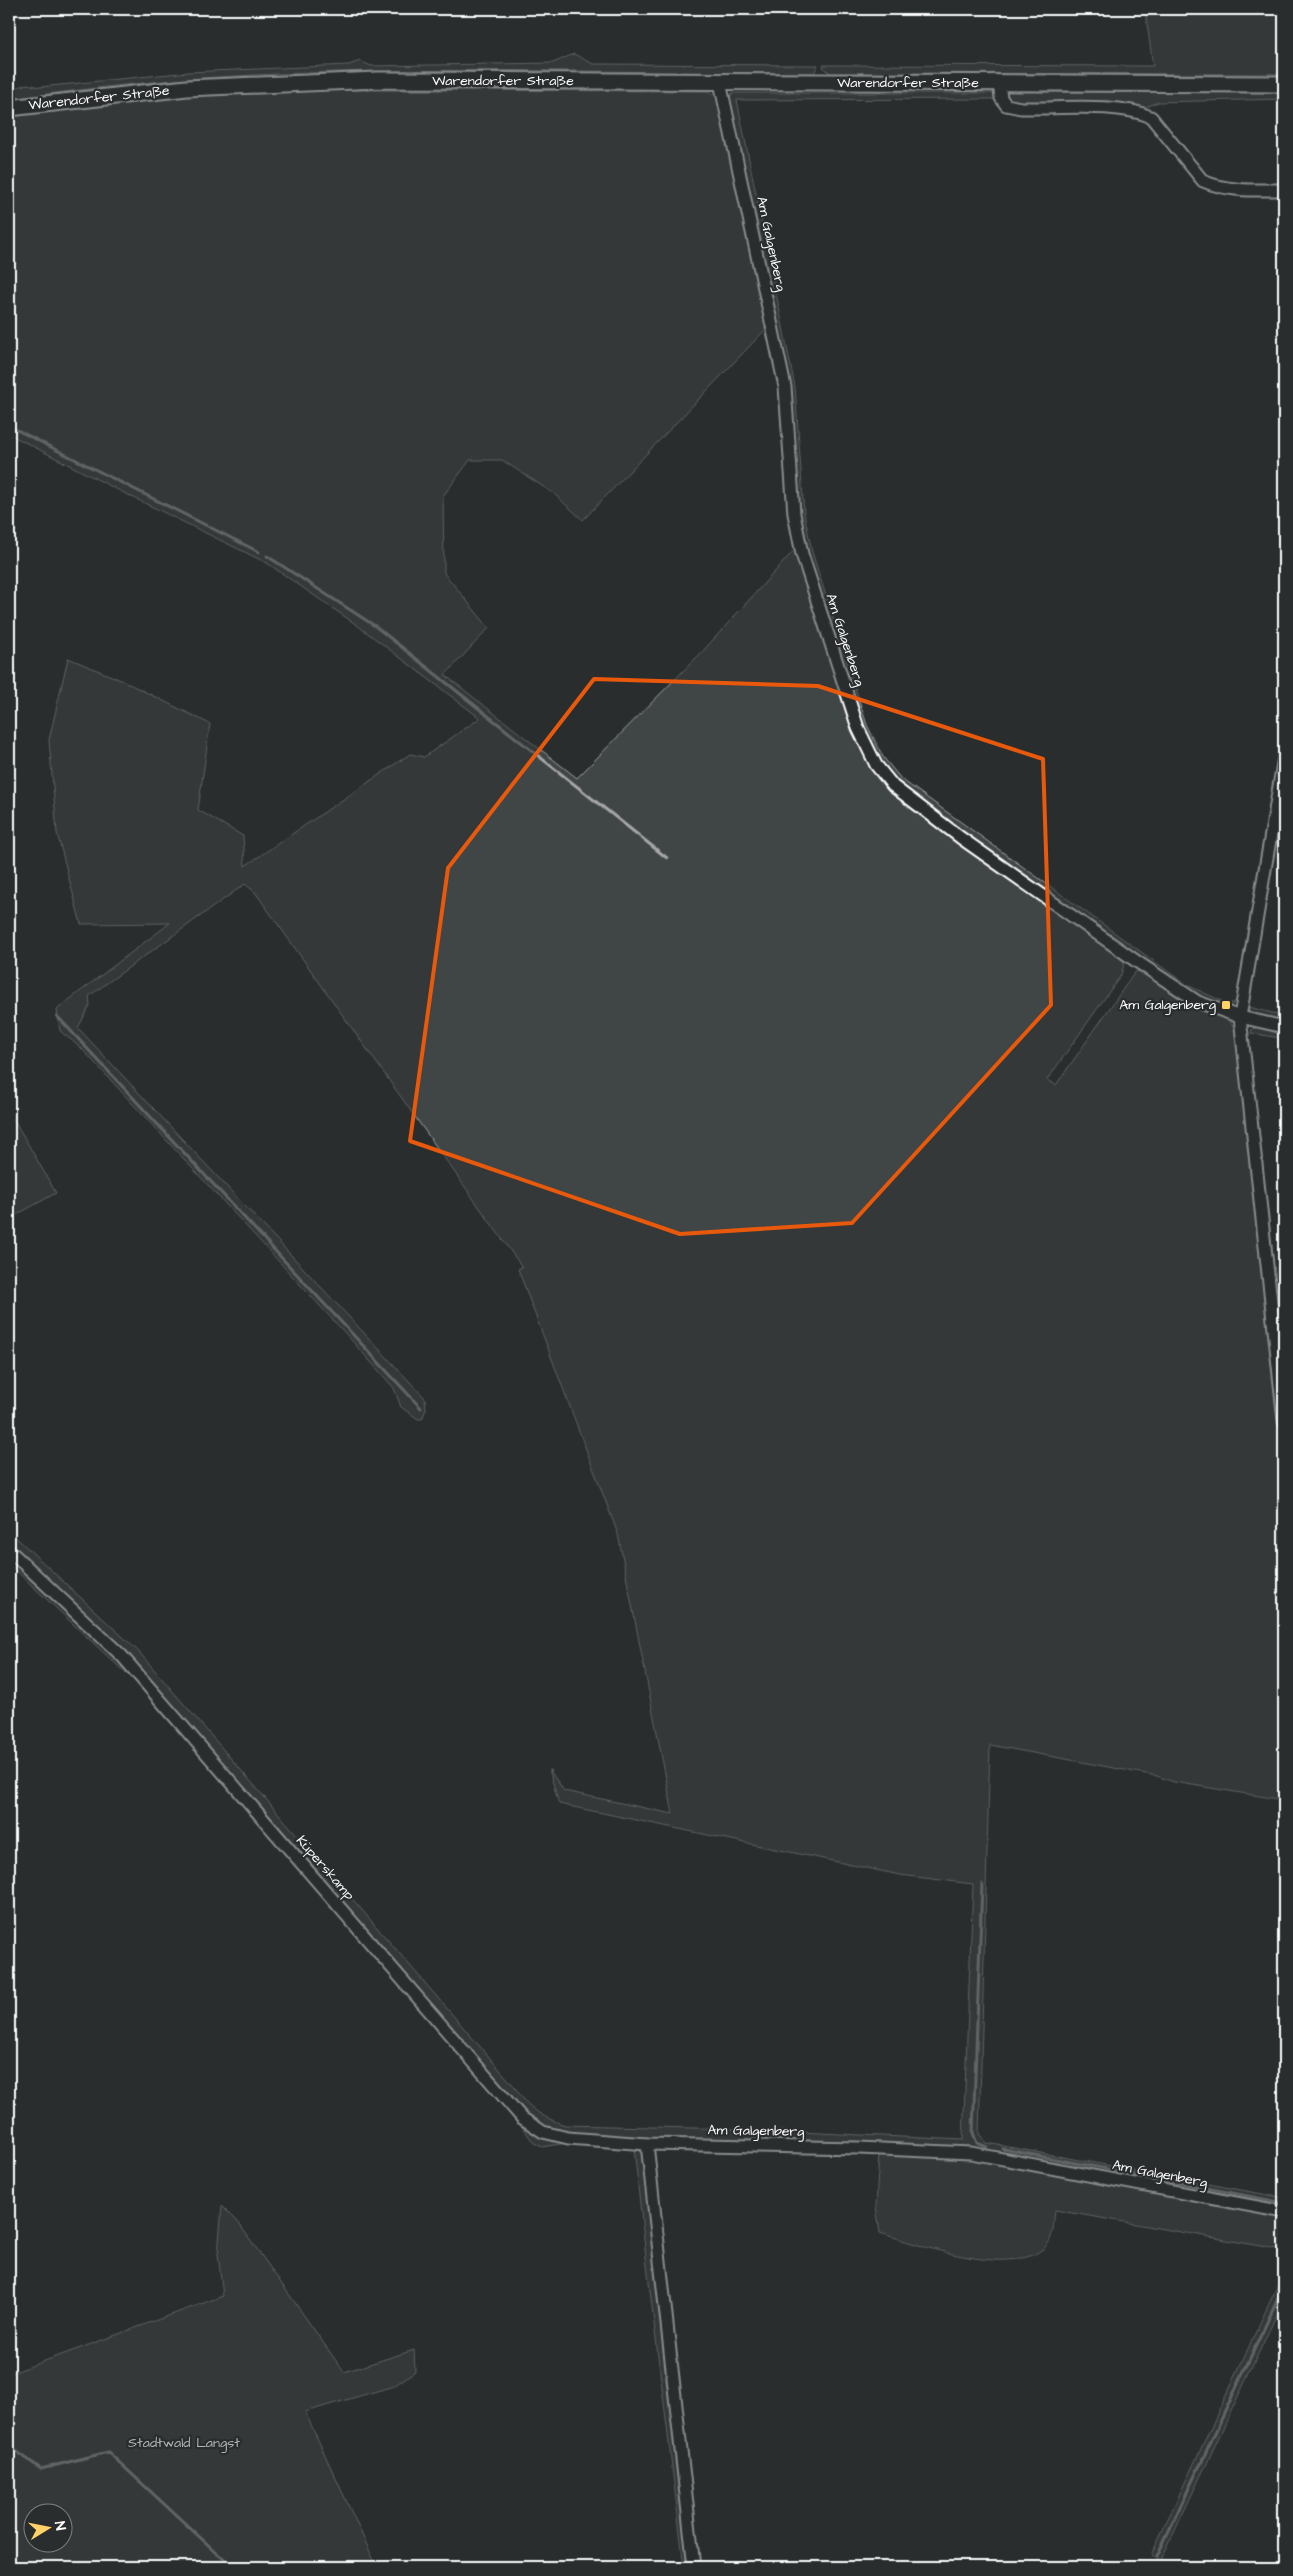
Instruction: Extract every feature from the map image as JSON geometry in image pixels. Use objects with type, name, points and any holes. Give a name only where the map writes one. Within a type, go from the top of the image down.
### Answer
[{"type":"main road","name":"Warendorfer Straße","points":[[9,108],[187,88],[378,80],[1284,84]]},
{"type":"street","name":"Am Galgenberg","points":[[720,82],[785,387],[794,514],[802,554],[858,728],[876,765],[893,786],[1136,961],[1198,1002],[1240,1017],[1284,1027]]},
{"type":"street","name":"Warendorfer Straße","points":[[999,83],[1001,98],[1006,105],[1021,108],[1122,109],[1140,112],[1151,117],[1203,181],[1213,186],[1238,190],[1284,190]]},
{"type":"street","points":[[1284,757],[1240,1017],[1284,1421]]},
{"type":"street","name":"Küperskamp","points":[[9,1550],[122,1656],[522,2118],[544,2132],[568,2138],[647,2144]]},
{"type":"street","name":"Am Galgenberg","points":[[647,2144],[859,2148],[971,2153],[1284,2212]]},
{"type":"street","points":[[647,2144],[694,2567]]},
{"type":"highlighted area","points":[[594,679],[818,686],[1043,759],[1051,1005],[852,1223],[680,1234],[410,1141],[448,868]]},
{"type":"green space","points":[[1145,9],[1284,9],[1284,74],[831,73],[824,69],[823,65],[1153,66]]},
{"type":"green space","points":[[574,54],[593,64],[818,65],[814,73],[439,70],[291,73],[165,81],[9,99],[9,90],[27,84],[40,87],[189,72],[349,65],[360,61],[371,66],[553,63]]},
{"type":"green space","points":[[341,90],[708,91],[718,98],[768,314],[766,329],[583,520],[553,493],[502,460],[470,460],[443,496],[444,573],[489,628],[445,675],[577,778],[703,651],[797,547],[875,769],[1122,955],[1124,964],[1121,975],[1047,1080],[1056,1085],[1135,972],[1141,971],[1227,1016],[1238,1036],[1284,1434],[1284,1800],[1174,1782],[1157,1776],[990,1745],[979,2134],[987,2143],[1284,2198],[1284,2209],[986,2153],[648,2141],[575,2135],[542,2127],[527,2117],[155,1687],[9,1545],[9,1531],[138,1651],[514,2086],[524,2100],[542,2115],[565,2125],[738,2129],[963,2140],[973,1884],[900,1875],[559,1804],[549,1769],[564,1791],[673,1814],[618,1534],[518,1269],[522,1267],[255,892],[245,884],[89,996],[90,1005],[78,1028],[425,1398],[426,1409],[422,1419],[418,1419],[401,1407],[394,1388],[346,1334],[81,1048],[60,1031],[57,1010],[170,923],[81,924],[57,833],[49,740],[68,658],[121,680],[210,724],[198,810],[243,836],[245,866],[410,754],[424,757],[480,718],[357,625],[267,563],[9,434],[9,117],[190,96]]},
{"type":"green space","points":[[1008,92],[1284,93],[1284,99],[1158,102],[1141,109],[1021,106],[1009,102]]},
{"type":"green space","points":[[732,93],[992,93],[997,99],[737,100],[795,387],[804,513],[812,552],[867,725],[883,757],[901,779],[1187,985],[1226,1003],[1238,1000],[1229,1007],[1200,1000],[1137,959],[896,784],[878,763],[860,728],[805,553],[798,514],[793,455],[728,102]]},
{"type":"green space","points":[[1245,1000],[1249,1007],[1284,1016],[1284,1023],[1251,1014]]},
{"type":"green space","points":[[1259,1027],[1274,1030],[1280,1038],[1251,1033],[1252,1029]]},
{"type":"green space","points":[[9,1111],[56,1193],[9,1219]]},
{"type":"green space","points":[[9,1553],[121,1658],[146,1689],[120,1668],[9,1564]]},
{"type":"green space","points":[[503,2102],[566,2143],[542,2147],[534,2143]]},
{"type":"green space","points":[[634,2147],[640,2151],[645,2159],[692,2567],[684,2567]]},
{"type":"green space","points":[[879,2153],[970,2157],[1284,2216],[1284,2250],[1055,2210],[1050,2241],[1043,2249],[1027,2257],[1008,2260],[986,2259],[939,2251],[880,2233],[876,2206]]},
{"type":"green space","name":"Stadtwald Langst","points":[[222,2206],[237,2221],[344,2372],[414,2350],[415,2371],[394,2386],[305,2412],[377,2567],[9,2567],[9,2374],[223,2296],[218,2254]]},
{"type":"green space","points":[[1284,2272],[1284,2299],[1161,2560],[1151,2555]]},
{"type":"waterway","points":[[9,426],[259,552]]},
{"type":"waterway","points":[[267,556],[375,626],[667,858]]},
{"type":"waterway","points":[[57,1016],[421,1408]]},
{"type":"waterway","points":[[982,1884],[973,2133],[977,2143],[987,2147]]},
{"type":"waterway","points":[[1003,2149],[1284,2203]]},
{"type":"waterway","points":[[1157,2556],[1284,2286]]},
{"type":"waterway","points":[[9,2446],[41,2469],[108,2452],[232,2567]]},
{"type":"place","name":"Am Galgenberg","points":[[1226,1005]]}]
